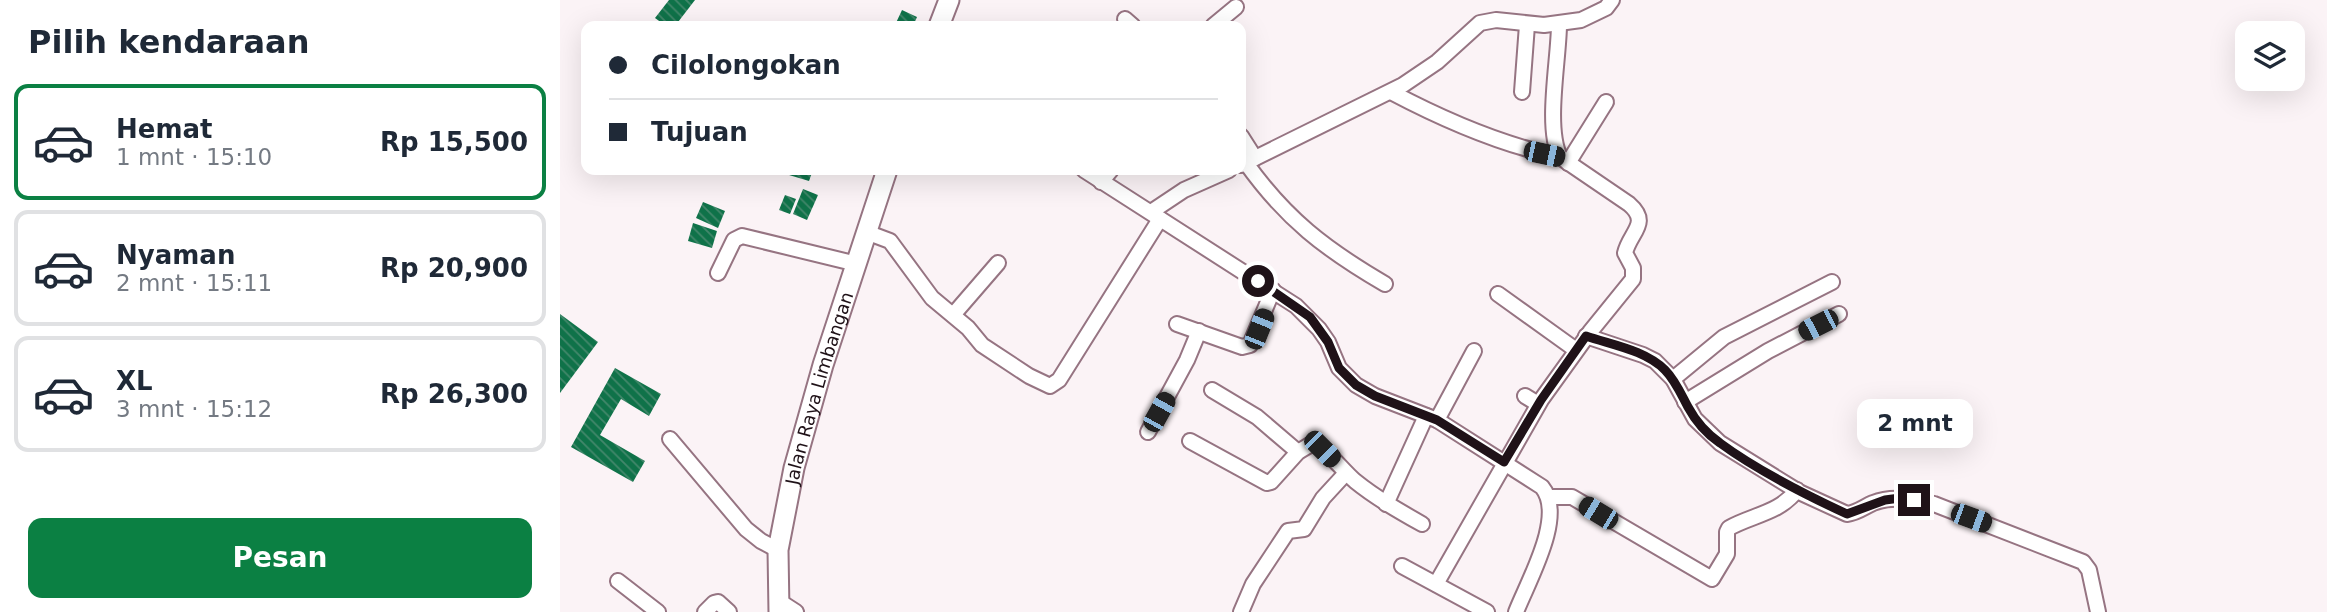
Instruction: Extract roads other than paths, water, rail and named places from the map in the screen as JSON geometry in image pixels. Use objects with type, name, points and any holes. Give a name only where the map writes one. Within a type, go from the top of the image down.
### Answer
[{"type":"highway","points":[[941,21],[949,0]]},
{"type":"highway","name":"Jalan Raya Limbangan","points":[[785,608],[778,550],[785,506],[807,419],[885,175]]},
{"type":"street","points":[[1385,284],[1339,257],[1302,227],[1271,197],[1247,162],[1391,92],[1429,68],[1480,23],[1496,20],[1527,25],[1559,24],[1581,20],[1597,13],[1612,0]]},
{"type":"street","points":[[1219,21],[1236,7]]},
{"type":"street","points":[[1559,24],[1554,116],[1556,149],[1564,160]]},
{"type":"street","points":[[1522,92],[1527,25]]},
{"type":"street","points":[[1391,92],[1424,110],[1472,130],[1564,160],[1629,204],[1640,219],[1625,250],[1634,274],[1631,283],[1586,336],[1538,404],[1436,584]]},
{"type":"street","points":[[1564,160],[1606,102]]},
{"type":"street","points":[[1091,175],[1273,290],[1310,317],[1328,342],[1339,368],[1356,385],[1375,396],[1432,418],[1537,482],[1548,497],[1550,509],[1547,535],[1516,612]]},
{"type":"street","points":[[1101,182],[1107,175]]},
{"type":"street","points":[[866,232],[890,241],[924,289],[988,349],[1046,385],[1055,384],[1156,215],[1184,190],[1218,175]]},
{"type":"street","points":[[718,273],[734,240],[742,236],[857,264]]},
{"type":"street","points":[[953,315],[998,263]]},
{"type":"street","points":[[1673,379],[1724,337],[1832,282]]},
{"type":"street","points":[[1177,324],[1242,347],[1250,345],[1273,290]]},
{"type":"street","points":[[1498,294],[1576,350]]},
{"type":"street","points":[[1685,402],[1768,351],[1839,314]]},
{"type":"street","points":[[1148,432],[1199,331]]},
{"type":"street","points":[[1586,336],[1655,361],[1673,379],[1695,419],[1720,443],[1798,491],[1847,514],[1885,500],[1914,500],[1934,504],[2063,552],[2087,566],[2098,612]]},
{"type":"street","points":[[1386,504],[1432,418],[1474,351]]},
{"type":"street","points":[[1212,390],[1257,418],[1298,452]]},
{"type":"street","points":[[1525,396],[1538,404]]},
{"type":"street","points":[[670,439],[746,529],[778,550]]},
{"type":"street","points":[[1190,441],[1267,483],[1271,482],[1298,452],[1313,443],[1386,504],[1422,524]]},
{"type":"street","points":[[1241,612],[1257,578],[1288,531],[1304,529],[1323,498],[1346,473]]},
{"type":"street","points":[[1548,497],[1572,497],[1712,579],[1726,557],[1729,528],[1762,515],[1788,501],[1798,491]]},
{"type":"street","points":[[1402,566],[1487,612]]},
{"type":"street","points":[[618,581],[658,612]]},
{"type":"street","points":[[705,612],[718,602],[729,612]]}]
